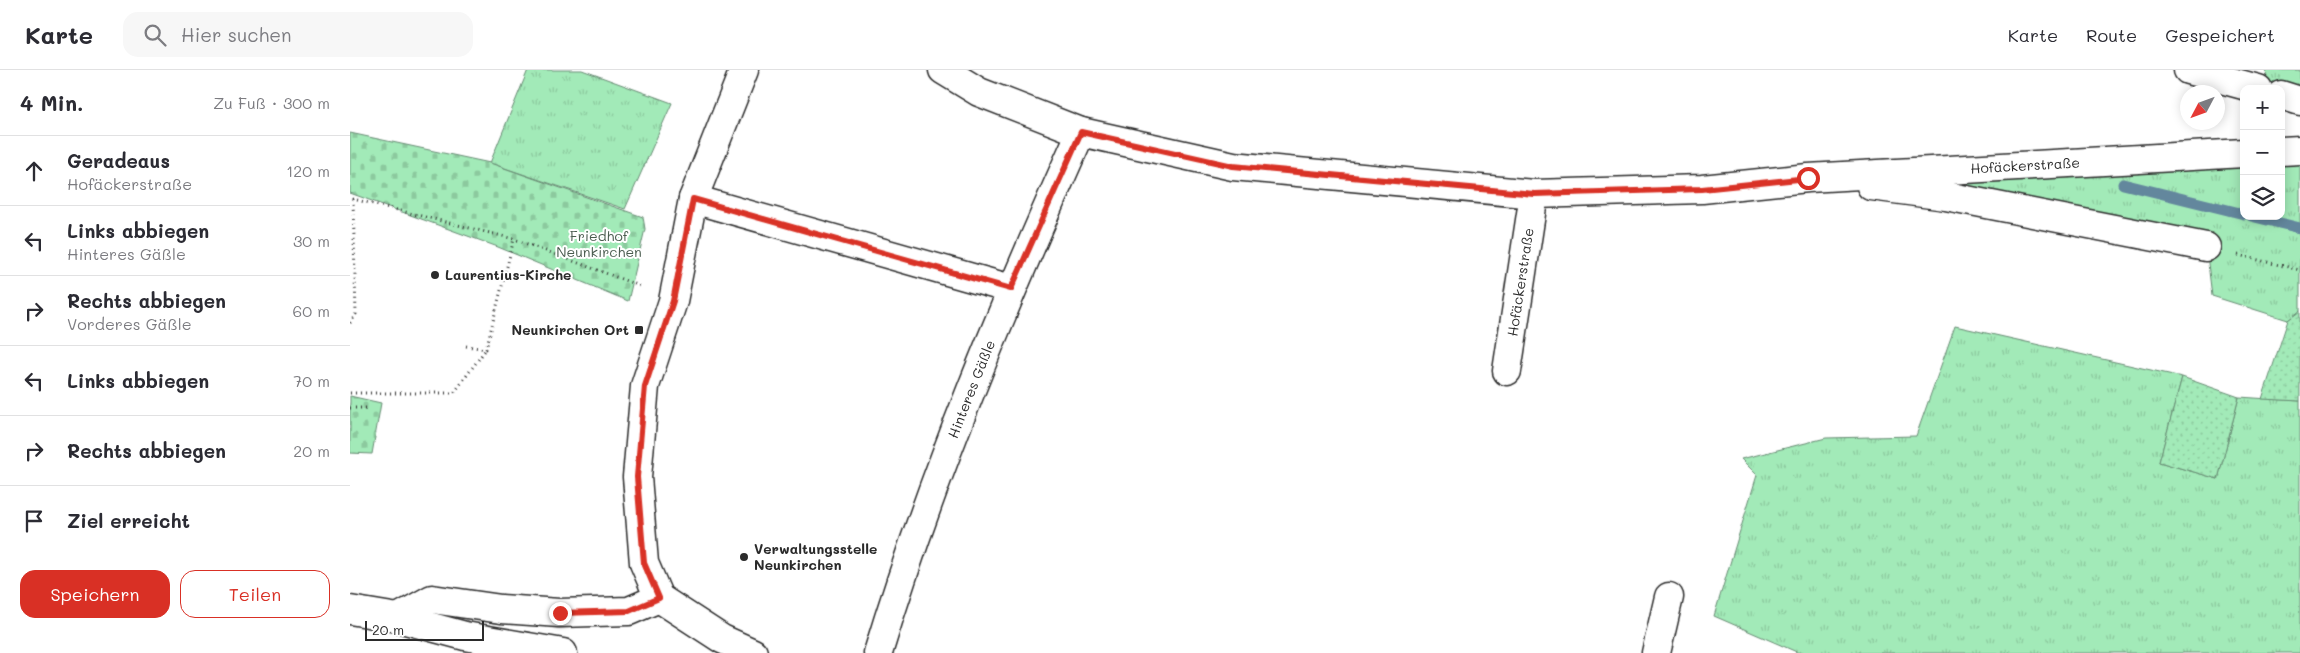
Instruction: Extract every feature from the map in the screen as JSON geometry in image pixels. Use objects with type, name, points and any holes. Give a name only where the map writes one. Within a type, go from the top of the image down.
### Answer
[{"type":"street","points":[[744,70],[693,199],[673,301],[645,386],[637,477],[644,563],[659,598],[722,640],[753,653]]},
{"type":"street","name":"Hofäckerstraße","points":[[943,70],[979,92],[1081,132],[1233,166],[1534,194],[1702,189],[1808,178],[2240,154]]},
{"type":"street","points":[[2188,70],[2243,85]]},
{"type":"street","points":[[2285,97],[2300,101]]},
{"type":"street","name":"Hinteres Gäßle","points":[[878,653],[903,569],[1011,289],[1081,132]]},
{"type":"street","points":[[2285,151],[2300,150]]},
{"type":"street","name":"Hofäckerstraße","points":[[1808,178],[1946,196],[2206,247]]},
{"type":"street","name":"Hofäckerstraße","points":[[1507,371],[1534,194]]},
{"type":"street","points":[[693,199],[1011,289]]},
{"type":"street","points":[[1656,653],[1669,597]]},
{"type":"street","points":[[398,618],[432,599],[501,609],[560,613],[629,611],[659,598]]},
{"type":"street","points":[[350,610],[398,618],[465,636],[564,653]]},
{"type":"path","points":[[350,323],[356,314],[352,199],[514,239],[635,284],[673,301]]},
{"type":"path","points":[[350,393],[454,393],[486,349],[514,239]]},
{"type":"path","points":[[2206,247],[2300,270]]},
{"type":"path","points":[[466,346],[486,349]]},
{"type":"path","points":[[350,408],[368,408]]},
{"type":"green space","points":[[528,70],[582,70],[672,103],[625,209],[490,163]]},
{"type":"green space","points":[[2267,70],[2300,70],[2300,101],[2285,96],[2285,85],[2265,85]]},
{"type":"green space","name":"Friedhof Neunkirchen","points":[[350,133],[490,163],[643,217],[645,229],[628,301],[498,247],[350,193]]},
{"type":"green space","points":[[2300,150],[2300,311],[2288,320],[2212,296],[2206,247],[1808,178],[2240,153],[2240,220],[2285,220],[2285,151]]},
{"type":"green space","points":[[2300,311],[2300,401],[2262,399],[2288,320]]},
{"type":"green space","points":[[1955,326],[2182,377],[2159,462],[2218,479],[2239,397],[2300,401],[2300,653],[1799,653],[1714,616],[1757,475],[1741,459],[1826,438],[1916,436]]},
{"type":"green space","points":[[2182,377],[2239,397],[2218,479],[2159,462]]},
{"type":"green space","points":[[350,396],[381,403],[372,454],[350,453]]},
{"type":"waterway","points":[[2123,184],[2240,213]]},
{"type":"waterway","points":[[2267,220],[2300,228]]},
{"type":"place","name":"Laurentius-Kirche","points":[[435,275]]},
{"type":"place","name":"Neunkirchen Ort","points":[[639,330]]},
{"type":"place","name":"Verwaltungsstelle Neunkirchen","points":[[744,557]]},
{"type":"route","points":[[560,613],[629,611],[659,598],[644,563],[637,477],[645,386],[673,301],[693,199],[1011,289],[1081,132],[1233,166],[1534,194],[1702,189],[1808,178]]}]
